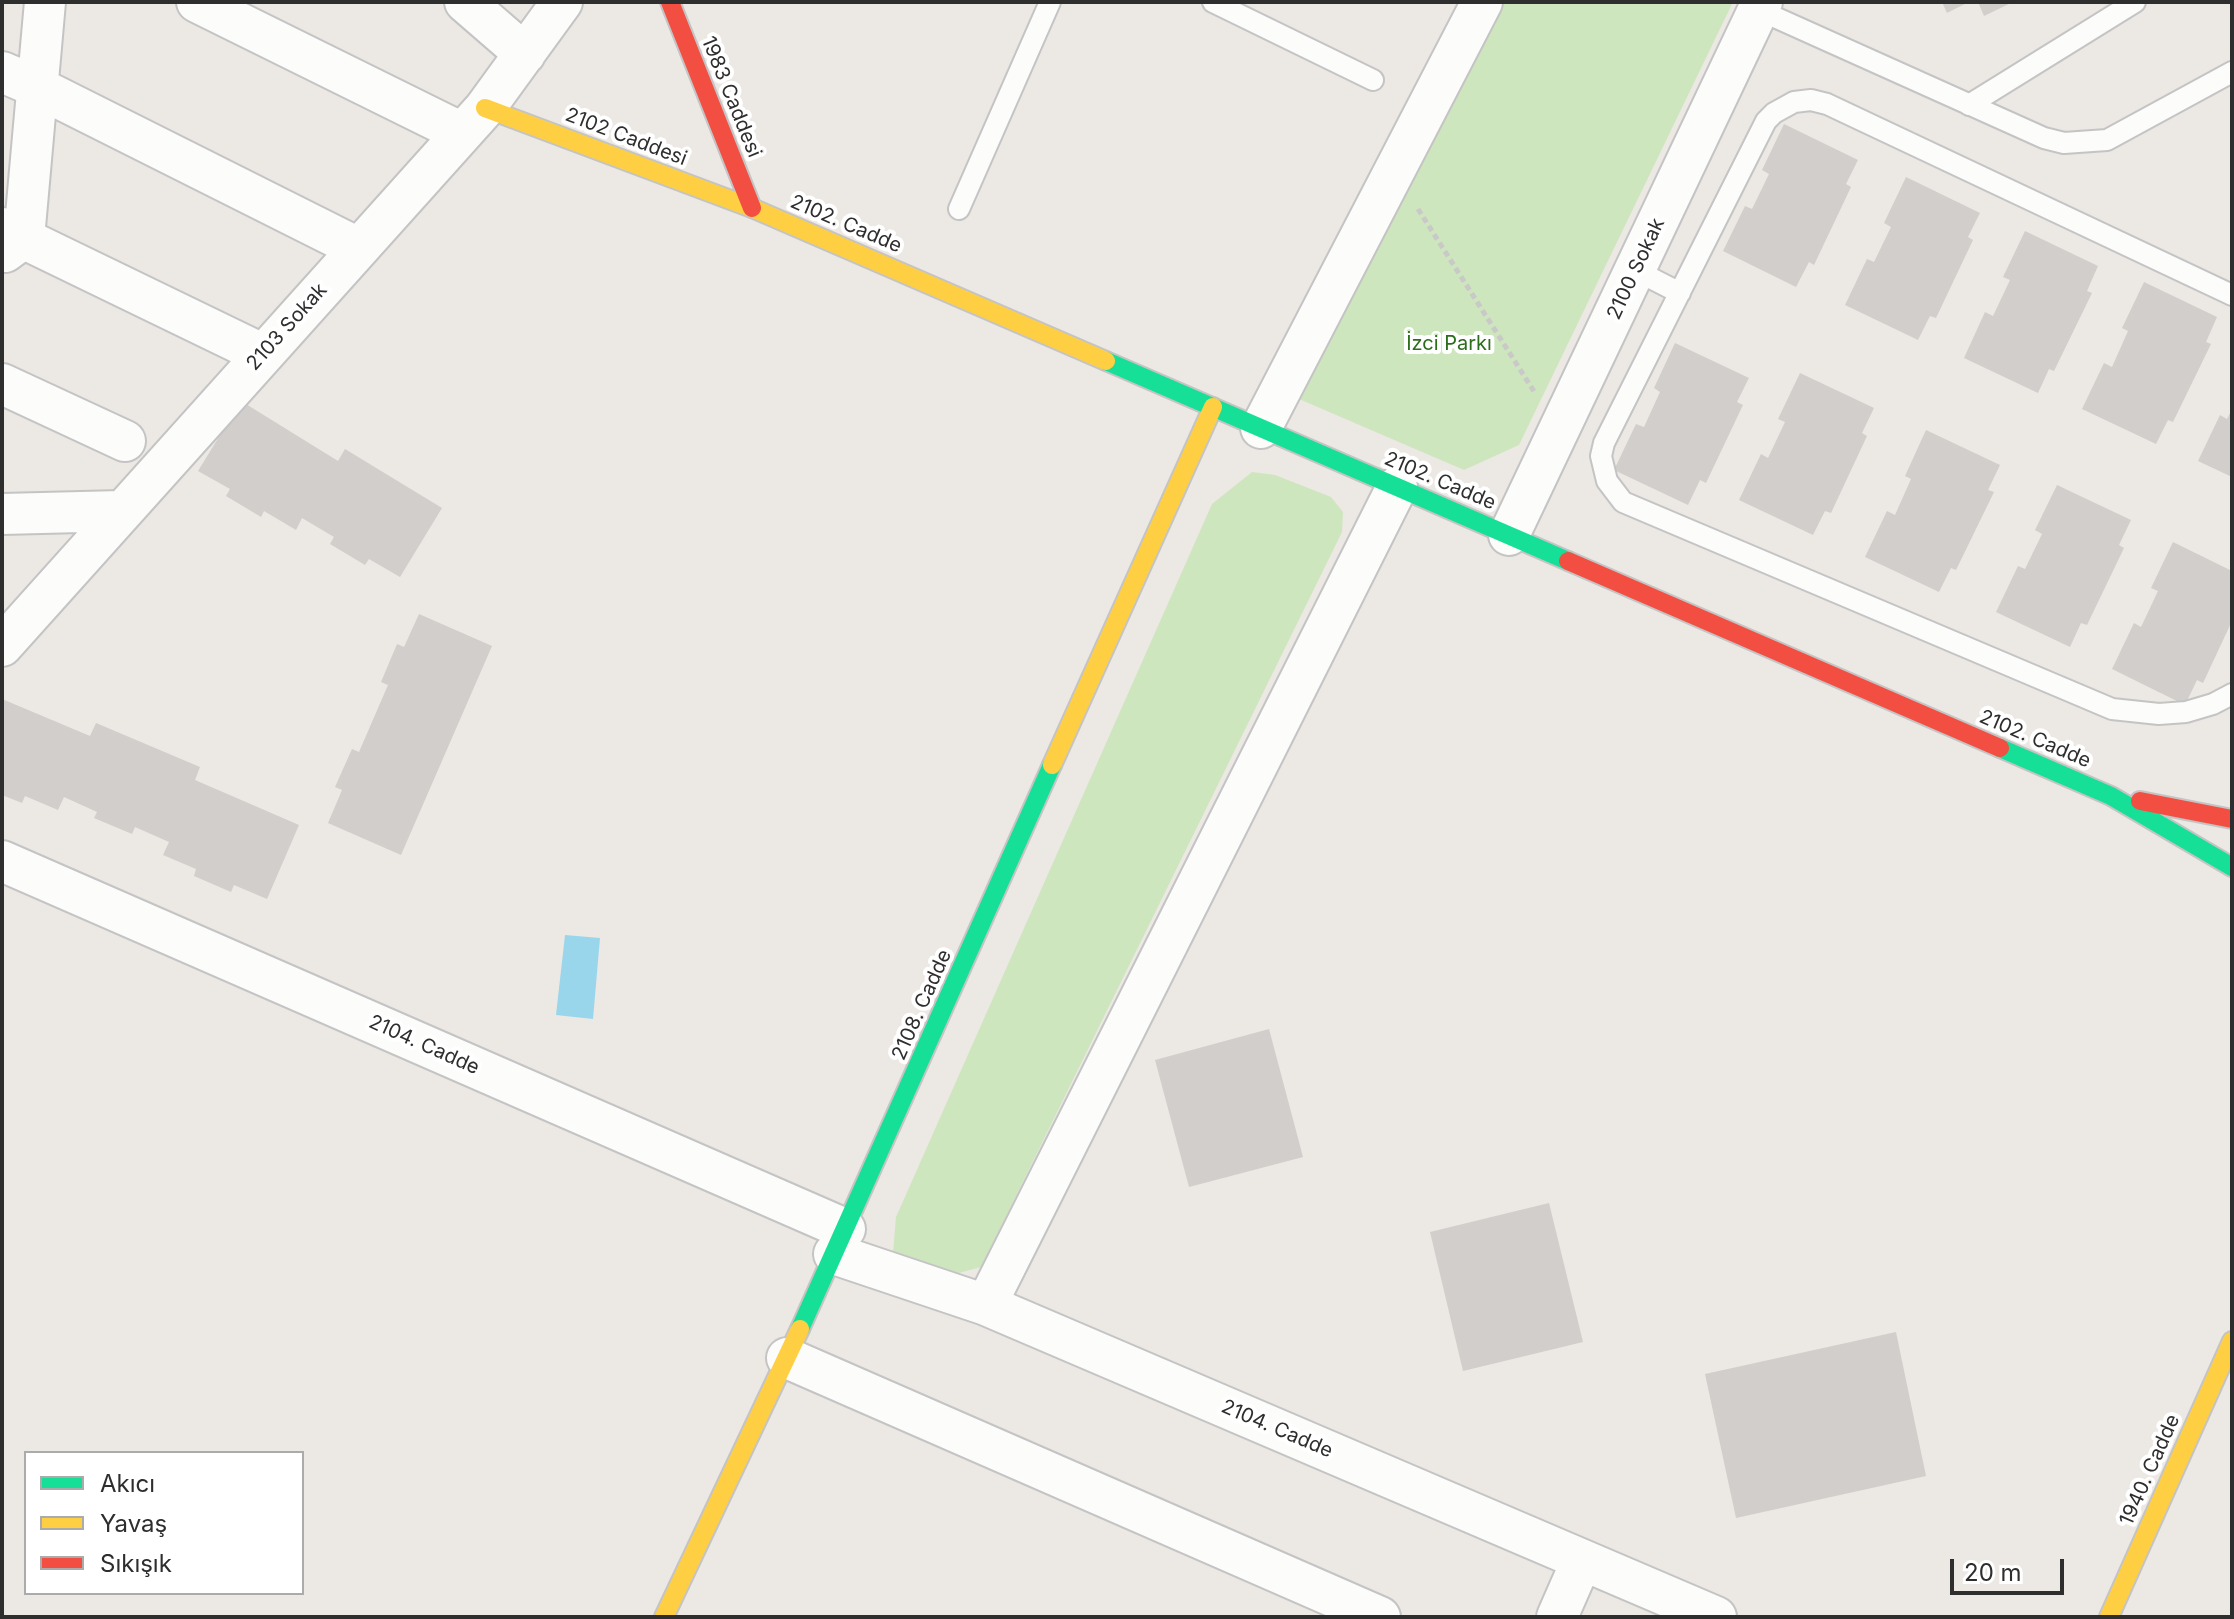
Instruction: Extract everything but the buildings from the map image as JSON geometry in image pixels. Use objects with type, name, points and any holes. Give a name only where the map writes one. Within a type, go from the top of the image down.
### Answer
[{"type":"street","points":[[45,2],[20,79],[9,240],[262,354]]},
{"type":"street","points":[[197,2],[474,120]]},
{"type":"street","points":[[465,2],[525,54]]},
{"type":"street","name":"2103 Sokak","points":[[2,646],[474,120],[562,2]]},
{"type":"street","name":"1983 Caddesi","points":[[670,2],[752,208]]},
{"type":"street","points":[[1261,428],[1482,2]]},
{"type":"street","name":"2100 Sokak","points":[[1509,535],[1761,6]]},
{"type":"street","points":[[20,79],[358,248]]},
{"type":"street","name":"2102 Caddesi","points":[[474,120],[752,208]]},
{"type":"street","name":"2102. Cadde","points":[[752,208],[2111,796],[2232,867]]},
{"type":"street","points":[[2,384],[125,441]]},
{"type":"street","name":"2108. Cadde","points":[[664,1617],[787,1358],[1213,407]]},
{"type":"street","points":[[986,1305],[1397,487]]},
{"type":"street","points":[[2,514],[121,511]]},
{"type":"street","name":"2102. Cadde","points":[[2111,796],[2232,819]]},
{"type":"street","name":"2104. Cadde","points":[[2,861],[839,1241],[1716,1617]]},
{"type":"street","name":"1940. Cadde","points":[[2109,1617],[2232,1341]]},
{"type":"street","points":[[787,1358],[1380,1617]]},
{"type":"street","points":[[1557,1617],[1582,1560]]},
{"type":"lane","points":[[959,209],[1050,2]]},
{"type":"lane","points":[[1213,2],[1373,80]]},
{"type":"lane","points":[[1969,105],[2135,2]]},
{"type":"lane","points":[[1761,6],[1969,105],[2044,138],[2064,143],[2107,140],[2232,72]]},
{"type":"lane","points":[[2232,295],[1827,104],[1811,100],[1784,107],[1766,121],[1604,443],[1602,470],[1614,493],[1623,502],[2112,709],[2147,714],[2186,712],[2232,694]]},
{"type":"lane","points":[[1635,270],[1680,293]]},
{"type":"path","points":[[1394,171],[1559,430]]},
{"type":"green space","name":"İzci Parkı","points":[[1504,2],[1733,2],[1519,445],[1464,470],[1299,399]]},
{"type":"green space","points":[[1252,472],[1275,475],[1331,497],[1343,512],[1342,532],[981,1267],[940,1278],[893,1253],[896,1217],[1212,504]]},
{"type":"water","points":[[565,935],[600,938],[593,1019],[556,1015]]},
{"type":"traffic: fast","points":[[1106,361],[1568,561]]},
{"type":"traffic: fast","points":[[2000,748],[2111,796],[2232,867]]},
{"type":"traffic: fast","points":[[800,1329],[1052,765]]},
{"type":"traffic: slow","points":[[485,108],[752,208],[1106,361]]},
{"type":"traffic: slow","points":[[1052,765],[1213,407]]},
{"type":"traffic: slow","points":[[664,1617],[800,1329]]},
{"type":"traffic: slow","points":[[2109,1617],[2232,1341]]},
{"type":"traffic: jam","points":[[670,2],[752,208]]},
{"type":"traffic: jam","points":[[1568,561],[2000,748]]},
{"type":"traffic: jam","points":[[2140,801],[2232,819]]}]
